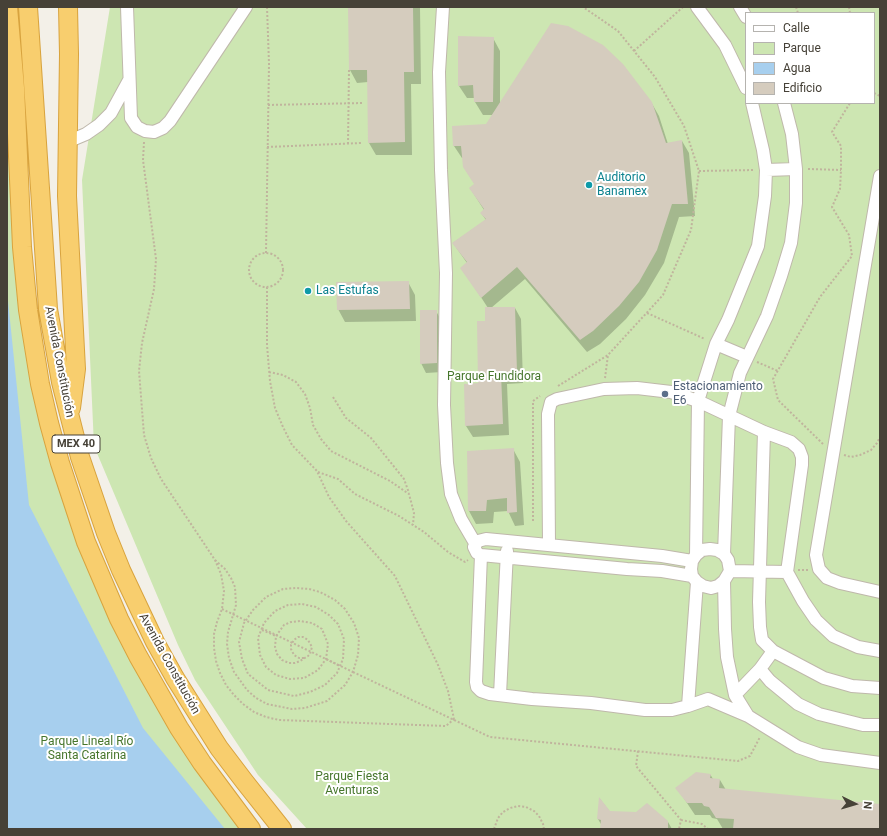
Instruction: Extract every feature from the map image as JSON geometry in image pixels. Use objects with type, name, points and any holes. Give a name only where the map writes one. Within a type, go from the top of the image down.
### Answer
[{"type":"highway","name":"Avenida Constitución","points":[[8,7],[14,88],[22,247],[28,310],[40,384],[60,464],[72,503],[94,562],[119,619],[138,656],[179,728],[206,769],[251,829]]},
{"type":"highway","name":"Avenida Constitución","points":[[28,7],[48,309],[55,353],[69,418],[86,476],[123,576],[155,642],[175,678],[219,748],[282,829]]},
{"type":"highway","points":[[68,7],[69,54],[67,142],[69,249],[76,370],[69,418]]},
{"type":"street","points":[[127,7],[131,118],[137,127],[145,131],[154,132],[163,128],[170,121],[246,7]]},
{"type":"street","points":[[443,7],[439,72],[441,170],[446,273],[444,405],[447,463],[451,494],[461,518],[478,551],[506,558],[662,571],[695,579],[703,586],[711,588],[718,586],[727,576],[760,571],[787,572]]},
{"type":"street","points":[[697,7],[725,45],[745,86]]},
{"type":"street","points":[[67,142],[86,134],[99,125],[111,112],[129,80]]},
{"type":"street","points":[[688,706],[695,579],[691,569],[694,558],[698,401],[716,344],[728,320],[758,246],[766,196],[766,170],[762,143],[752,104]]},
{"type":"street","points":[[724,554],[729,416],[740,373],[767,316],[791,243],[796,203],[796,169],[792,134],[784,104]]},
{"type":"street","points":[[766,170],[796,169]]},
{"type":"street","points":[[880,176],[816,555],[819,569],[827,578],[840,583],[880,592]]},
{"type":"street","points":[[716,344],[747,357]]},
{"type":"street","points":[[549,545],[548,414],[551,402],[557,399],[604,389],[637,388],[671,392],[698,401],[764,432],[791,442],[799,449],[802,457],[801,475],[787,572],[816,620],[833,636],[858,647],[880,651]]},
{"type":"street","points":[[764,432],[759,602],[762,640],[773,651],[824,678],[852,686],[880,688]]},
{"type":"street","points":[[748,716],[735,695],[727,657],[725,628],[728,560],[724,554],[717,550],[702,550],[694,558],[481,539],[478,551],[476,682],[477,687],[482,691],[486,693],[532,699],[591,703],[645,710],[672,710],[708,699],[748,716],[798,747],[821,754],[880,763]]},
{"type":"street","points":[[500,695],[507,542]]},
{"type":"street","points":[[735,695],[760,669],[773,651]]},
{"type":"street","points":[[760,669],[770,682],[798,704],[819,714],[863,725],[880,725]]},
{"type":"path","points":[[266,253],[269,64],[267,7]]},
{"type":"path","points":[[553,388],[608,355],[663,294],[691,230],[699,170],[684,126],[655,77],[618,31],[583,7]]},
{"type":"path","points":[[634,50],[683,7]]},
{"type":"path","points":[[348,144],[349,70]]},
{"type":"path","points":[[268,105],[362,102]]},
{"type":"path","points":[[849,104],[832,132],[841,146],[840,189],[832,207],[849,235],[852,256],[820,297],[773,379],[778,400],[833,453],[851,457],[860,455],[871,450],[880,437]]},
{"type":"path","points":[[145,131],[143,160],[156,259],[154,289],[142,343],[139,371],[144,436],[162,479],[215,560],[221,574],[224,591],[222,609],[214,634],[216,661],[220,673],[230,690],[243,704],[254,712],[278,720],[292,722],[446,726],[454,719]]},
{"type":"path","points":[[267,147],[361,143]]},
{"type":"path","points":[[796,169],[841,170]]},
{"type":"path","points":[[699,170],[766,170]]},
{"type":"path","points":[[266,253],[276,257],[282,267],[280,278],[277,282],[267,286],[256,284],[252,280],[249,270],[252,260],[256,256],[266,253]]},
{"type":"path","points":[[267,286],[266,309],[269,372],[275,408],[283,427],[292,445],[317,472],[329,497],[346,521],[395,576],[438,665],[448,691],[454,719]]},
{"type":"path","points":[[646,312],[716,344]]},
{"type":"path","points":[[604,389],[608,355]]},
{"type":"path","points":[[747,357],[778,371]]},
{"type":"path","points":[[269,372],[282,375],[296,382],[305,394],[313,425],[321,439],[331,451],[390,482],[409,494]]},
{"type":"path","points":[[533,521],[533,401],[546,392]]},
{"type":"path","points":[[333,397],[346,418],[371,438],[404,479],[414,513],[412,525]]},
{"type":"path","points":[[317,472],[338,479],[355,494],[399,516],[424,532],[448,552],[465,562],[478,551]]},
{"type":"path","points":[[215,560],[225,569],[235,587],[236,605],[228,632],[227,644],[234,672],[241,683],[256,698],[267,704],[292,709],[305,708],[327,701],[345,686],[353,672],[358,655],[359,638],[354,623],[346,610],[334,600],[320,592],[296,588],[283,590],[266,597],[253,610],[244,623],[239,642],[242,659],[248,674],[268,690],[294,696],[310,692],[326,685],[337,673],[343,659],[344,639],[338,624],[329,615],[316,607],[302,604],[288,605],[276,611],[264,623],[258,638],[260,655],[266,667],[276,675],[290,679],[304,678],[318,670],[326,659],[328,644],[322,629],[312,623],[300,621],[292,622],[284,625],[276,636],[275,647],[277,654],[282,660],[295,663],[305,658],[308,656],[311,652],[311,644],[306,638],[298,638],[292,642],[291,649],[296,657],[305,658]]},
{"type":"path","points":[[787,572],[819,569]]},
{"type":"path","points":[[222,609],[490,737],[738,760],[750,756],[765,727]]},
{"type":"path","points":[[262,630],[276,636]]},
{"type":"path","points":[[326,659],[340,666]]},
{"type":"path","points":[[638,751],[636,766],[681,820],[702,824],[708,829]]},
{"type":"path","points":[[494,829],[498,818],[503,812],[518,806],[526,807],[534,811],[539,816],[544,829]]},
{"type":"path","points":[[679,829],[681,820]]},
{"type":"green space","name":"Parque Fundidora","points":[[110,7],[880,7],[880,829],[307,829],[258,775],[195,680],[178,645],[94,446],[82,180]]},
{"type":"green space","name":"Parque Lineal Río Santa Catarina","points":[[7,84],[17,281],[25,351],[31,384],[49,458],[77,538],[116,632],[139,676],[186,755],[240,829],[7,829]]},
{"type":"water","name":"Parque Lineal Río Santa Catarina","points":[[7,291],[29,505],[143,728],[225,829],[7,829]]},
{"type":"building","points":[[348,7],[413,7],[414,72],[404,72],[405,142],[368,143],[367,70],[349,70]]},
{"type":"building","name":"Auditorio Banamex","points":[[551,23],[568,26],[603,45],[623,64],[652,102],[666,143],[682,140],[688,204],[672,204],[657,250],[639,282],[619,306],[593,331],[580,340],[517,267],[481,298],[460,268],[467,262],[452,243],[486,219],[480,213],[484,209],[469,188],[474,184],[463,167],[461,146],[453,146],[452,126],[486,124]]},
{"type":"building","points":[[458,36],[494,37],[493,102],[474,102],[473,85],[458,86]]},
{"type":"building","points":[[409,281],[410,309],[337,310],[336,282]]},
{"type":"building","points":[[485,307],[515,307],[517,372],[501,373],[503,424],[465,426],[464,384],[478,383],[477,321],[485,321]]},
{"type":"building","points":[[420,310],[437,310],[437,363],[420,364]]},
{"type":"building","points":[[514,448],[517,512],[507,513],[507,498],[487,500],[486,511],[468,511],[467,451]]},
{"type":"building","points":[[696,772],[711,774],[710,778],[720,779],[719,788],[880,804],[880,829],[733,829],[734,819],[716,818],[709,807],[704,806],[702,803],[687,803],[675,788]]},
{"type":"building","points":[[599,797],[610,811],[636,812],[647,803],[668,821],[668,829],[600,829],[601,820],[597,819]]},
{"type":"place","name":"Auditorio Banamex","points":[[589,185]]},
{"type":"place","name":"Las Estufas","points":[[308,291]]},
{"type":"place","name":"Estacionamiento E6","points":[[665,394]]},
{"type":"park label","name":"Parque Fiesta Aventuras","points":[[352,784]]}]
